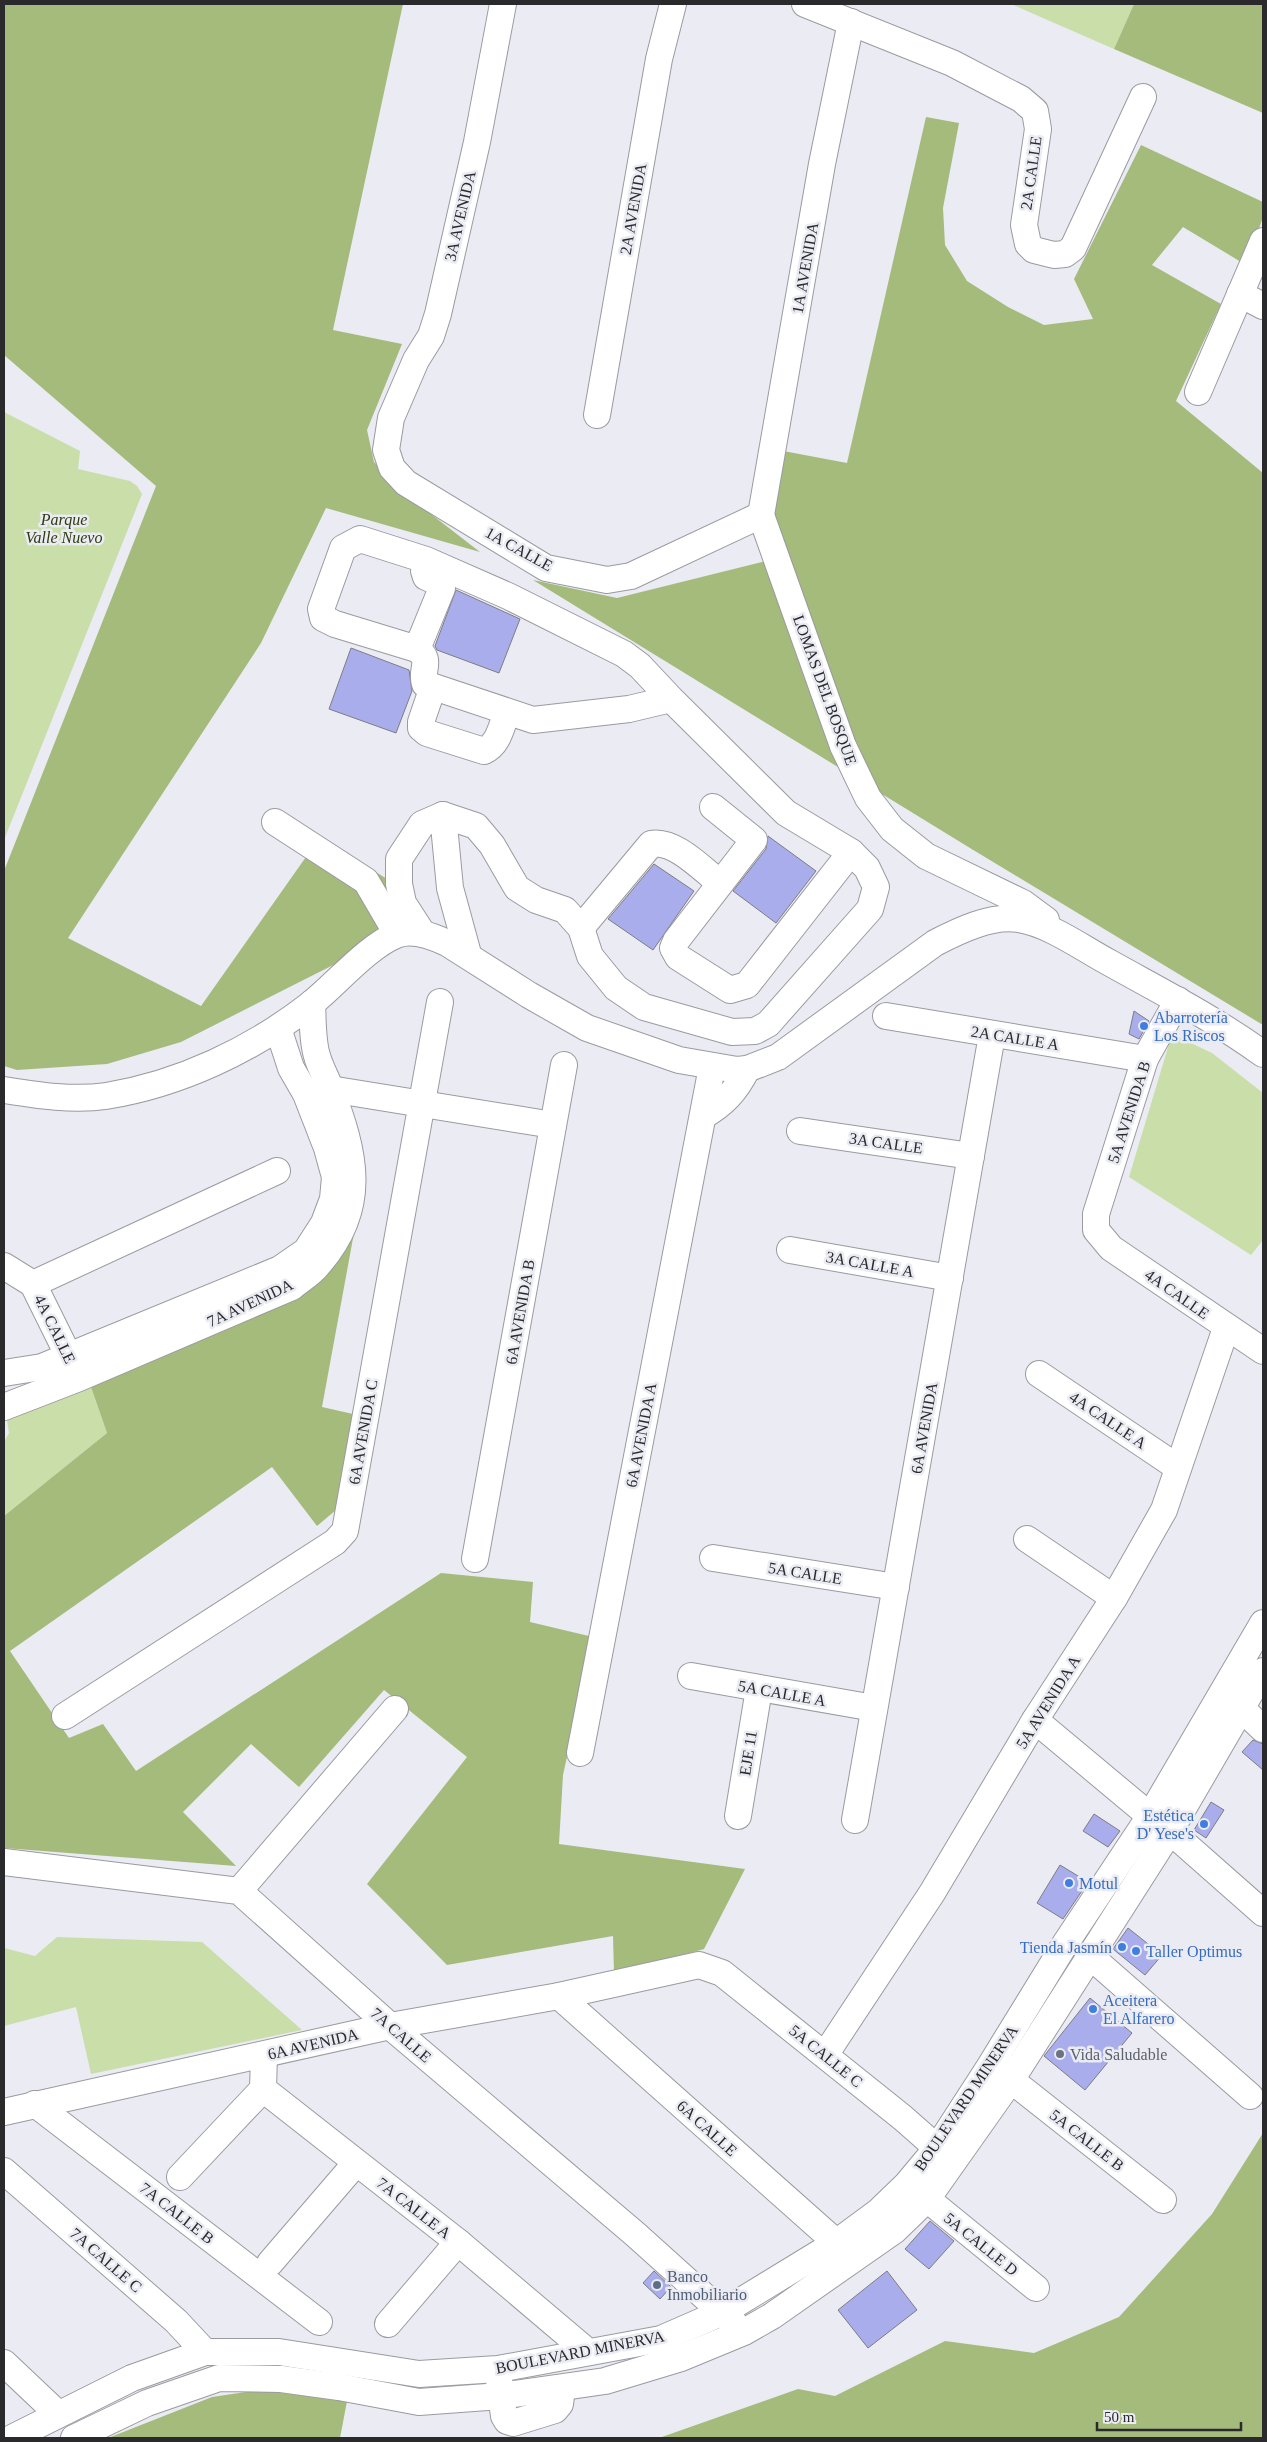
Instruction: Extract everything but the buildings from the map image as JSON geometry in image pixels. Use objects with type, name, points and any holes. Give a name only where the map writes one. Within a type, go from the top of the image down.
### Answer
[{"type":"street","name":"3A AVENIDA","points":[[391,418],[416,360],[431,336],[438,314],[477,142],[503,4]]},
{"type":"street","name":"2A AVENIDA","points":[[597,415],[659,59],[673,4]]},
{"type":"street","name":"2A CALLE","points":[[805,4],[952,63],[1021,99],[1035,111],[1038,129],[1024,225],[1028,244],[1034,250],[1041,252],[1054,255],[1065,254],[1073,248],[1143,97]]},
{"type":"street","name":"1A AVENIDA","points":[[761,514],[822,164],[851,22]]},
{"type":"street","points":[[1198,392],[1263,241]]},
{"type":"street","points":[[1240,294],[1263,306]]},
{"type":"street","name":"1A CALLE","points":[[391,418],[386,450],[392,468],[406,483],[546,568],[607,580],[631,576],[761,514]]},
{"type":"street","name":"LOMAS DEL BOSQUE","points":[[761,514],[843,746],[868,798],[892,828],[926,856],[1023,904],[1096,956]]},
{"type":"street","points":[[423,934],[404,903],[399,884],[399,859],[422,824],[443,815],[476,826],[492,845],[517,888],[536,900],[565,910],[581,928],[590,956],[616,988],[644,1007],[732,1032],[755,1031],[768,1024],[794,997],[870,909],[876,887],[867,868],[851,852],[786,813],[640,666],[624,654],[508,596],[426,560],[360,539],[353,541],[344,548],[321,609],[323,618],[335,624],[417,649],[424,654],[426,659],[423,678],[425,684],[533,720],[629,709],[671,698]]},
{"type":"street","points":[[417,649],[442,588],[440,583],[426,577],[424,572],[426,560]]},
{"type":"street","points":[[433,687],[420,722],[421,728],[427,733],[484,751],[492,747],[507,712]]},
{"type":"street","points":[[713,807],[754,840],[676,941],[673,948],[678,957],[730,990],[747,985],[851,852]]},
{"type":"street","points":[[443,815],[450,888],[468,954]]},
{"type":"street","points":[[275,822],[366,881],[397,934]]},
{"type":"street","points":[[581,928],[651,844],[660,842],[671,845],[720,883]]},
{"type":"street","points":[[4,1090],[50,1097],[104,1096],[187,1075],[278,1028],[312,1003],[378,946],[397,934],[423,934],[447,943],[468,954],[529,995],[588,1028],[670,1057],[712,1067],[747,1069],[778,1057],[935,943],[960,930],[985,923],[1016,919],[1030,922],[1053,932],[1178,1000],[1216,1021],[1263,1054]]},
{"type":"street","name":"5A AVENIDA B","points":[[1096,1230],[1096,1214],[1145,1059],[1178,1000]]},
{"type":"street","name":"6A AVENIDA C","points":[[65,1716],[335,1542],[345,1531],[440,1002]]},
{"type":"street","name":"7A AVENIDA","points":[[4,1408],[74,1367],[208,1311],[280,1269],[306,1251],[324,1223],[333,1199],[335,1177],[327,1148],[318,1092],[312,1003]]},
{"type":"street","name":"2A CALLE A","points":[[886,1016],[1145,1059]]},
{"type":"street","name":"7A AVENIDA","points":[[278,1028],[291,1068],[318,1092]]},
{"type":"street","name":"6A AVENIDA","points":[[855,1820],[992,1035]]},
{"type":"street","name":"6A AVENIDA B","points":[[475,1559],[564,1065]]},
{"type":"street","name":"6A AVENIDA A","points":[[580,1753],[712,1067]]},
{"type":"street","points":[[703,1116],[719,1107],[736,1090],[747,1069]]},
{"type":"street","points":[[318,1092],[421,1102],[554,1125]]},
{"type":"street","name":"3A CALLE","points":[[800,1131],[971,1156]]},
{"type":"street","points":[[33,1284],[277,1171]]},
{"type":"street","name":"4A CALLE","points":[[1096,1230],[1111,1248],[1263,1352]]},
{"type":"street","name":"3A CALLE A","points":[[790,1250],[950,1278]]},
{"type":"street","name":"4A CALLE","points":[[4,1266],[33,1284],[74,1367]]},
{"type":"street","name":"5A AVENIDA A","points":[[825,2055],[932,1893],[1035,1720],[1114,1598],[1164,1510],[1177,1467],[1226,1328]]},
{"type":"street","name":"7A AVENIDA","points":[[4,1373],[42,1367],[74,1367]]},
{"type":"street","name":"4A CALLE A","points":[[1039,1374],[1177,1467]]},
{"type":"street","points":[[1027,1539],[1114,1598]]},
{"type":"street","name":"5A CALLE","points":[[713,1558],[896,1588]]},
{"type":"street","name":"BOULEVARD MINERVA","points":[[12,2438],[132,2378],[205,2352],[280,2352],[419,2374],[498,2369],[661,2339],[723,2312],[846,2251],[895,2230],[927,2199],[1012,2080],[1090,1956],[1263,1623]]},
{"type":"street","name":"BOULEVARD MINERVA","points":[[74,2438],[147,2403],[219,2378],[281,2379],[419,2402],[501,2396],[604,2381],[681,2358],[744,2332],[772,2316],[846,2251],[878,2212],[907,2184],[937,2148],[1065,1944],[1160,1823],[1241,1708],[1263,1671]]},
{"type":"street","name":"5A CALLE A","points":[[691,1676],[874,1708]]},
{"type":"street","name":"EJE 11","points":[[738,1816],[759,1689]]},
{"type":"street","points":[[1241,1708],[1263,1729]]},
{"type":"street","points":[[4,1862],[239,1891],[395,1709]]},
{"type":"street","points":[[1035,1720],[1160,1823],[1263,1914]]},
{"type":"street","name":"7A CALLE","points":[[239,1891],[390,2026],[635,2234],[744,2332]]},
{"type":"street","points":[[1090,1956],[1250,2096]]},
{"type":"street","name":"6A AVENIDA","points":[[4,2112],[390,2026],[559,1996],[699,1965],[711,1968]]},
{"type":"street","name":"5A CALLE C","points":[[711,1968],[722,1973],[825,2055],[937,2148]]},
{"type":"street","name":"6A CALLE","points":[[559,1996],[846,2251]]},
{"type":"street","points":[[180,2177],[263,2089],[264,2055]]},
{"type":"street","name":"5A CALLE B","points":[[1012,2080],[1163,2200]]},
{"type":"street","name":"7A CALLE A","points":[[263,2089],[458,2242],[588,2352]]},
{"type":"street","name":"7A CALLE B","points":[[35,2104],[319,2322]]},
{"type":"street","points":[[270,2263],[356,2163]]},
{"type":"street","name":"7A CALLE C","points":[[4,2171],[176,2321],[205,2352]]},
{"type":"street","name":"5A CALLE D","points":[[927,2199],[1036,2288]]},
{"type":"street","points":[[388,2324],[458,2242]]},
{"type":"street","points":[[4,2363],[58,2414]]},
{"type":"street","points":[[498,2369],[501,2396]]},
{"type":"green space","points":[[4,4],[403,4],[333,330],[402,344],[367,430],[374,462],[414,501],[480,552],[326,508],[261,643],[68,938],[201,1006],[320,837],[403,889],[391,916],[347,958],[181,1042],[107,1064],[17,1070],[4,1066],[4,871],[156,486],[4,355]]},
{"type":"green space","points":[[1011,4],[1134,4],[1114,49]]},
{"type":"green space","points":[[1134,4],[1263,4],[1263,113],[1114,49]]},
{"type":"green space","points":[[926,117],[959,123],[943,208],[945,245],[967,281],[1008,307],[1044,325],[1093,319],[1074,279],[1141,145],[1263,202],[1263,217],[1246,265],[1183,227],[1152,265],[1221,304],[1176,401],[1263,473],[1263,1025],[533,580],[617,598],[778,558],[773,523],[778,450],[847,463]]},
{"type":"green space","name":"Parque Valle Nuevo","points":[[4,412],[80,451],[78,469],[130,481],[137,486],[142,494],[4,840]]},
{"type":"green space","points":[[1172,1034],[1212,1053],[1263,1093],[1263,1240],[1251,1255],[1129,1177]]},
{"type":"green space","points":[[356,1222],[322,1407],[353,1414],[336,1510],[317,1526],[272,1467],[10,1651],[69,1738],[103,1724],[136,1771],[441,1573],[533,1582],[530,1622],[593,1637],[563,1775],[559,1844],[745,1869],[704,1949],[614,1974],[613,1936],[447,1965],[367,1884],[467,1757],[384,1690],[299,1787],[251,1744],[183,1812],[236,1866],[4,1848],[4,1516],[107,1433],[91,1387]]},
{"type":"green space","points":[[91,1387],[107,1433],[4,1516],[4,1442],[9,1433],[7,1420]]},
{"type":"green space","points":[[57,1937],[202,1942],[302,2030],[91,2074],[76,2007],[4,2026],[4,1948],[35,1956]]},
{"type":"green space","points":[[1263,2133],[1263,2438],[659,2438],[798,2389],[835,2396],[945,2341],[1034,2353],[1119,2317],[1212,2214]]},
{"type":"green space","points":[[272,2388],[348,2396],[340,2438],[108,2438],[212,2397]]},
{"type":"place","name":"Abarrotería Los Riscos","points":[[1144,1026]]},
{"type":"place","name":"Estética D' Yese's","points":[[1204,1824]]},
{"type":"place","name":"Motul","points":[[1069,1883]]},
{"type":"place","name":"Tienda Jasmín","points":[[1122,1947]]},
{"type":"place","name":"Taller Optimus","points":[[1136,1951]]},
{"type":"place","name":"Aceitera El Alfarero","points":[[1093,2009]]},
{"type":"place","name":"Vida Saludable","points":[[1060,2054]]},
{"type":"place","name":"Banco Inmobiliario","points":[[657,2285]]}]
